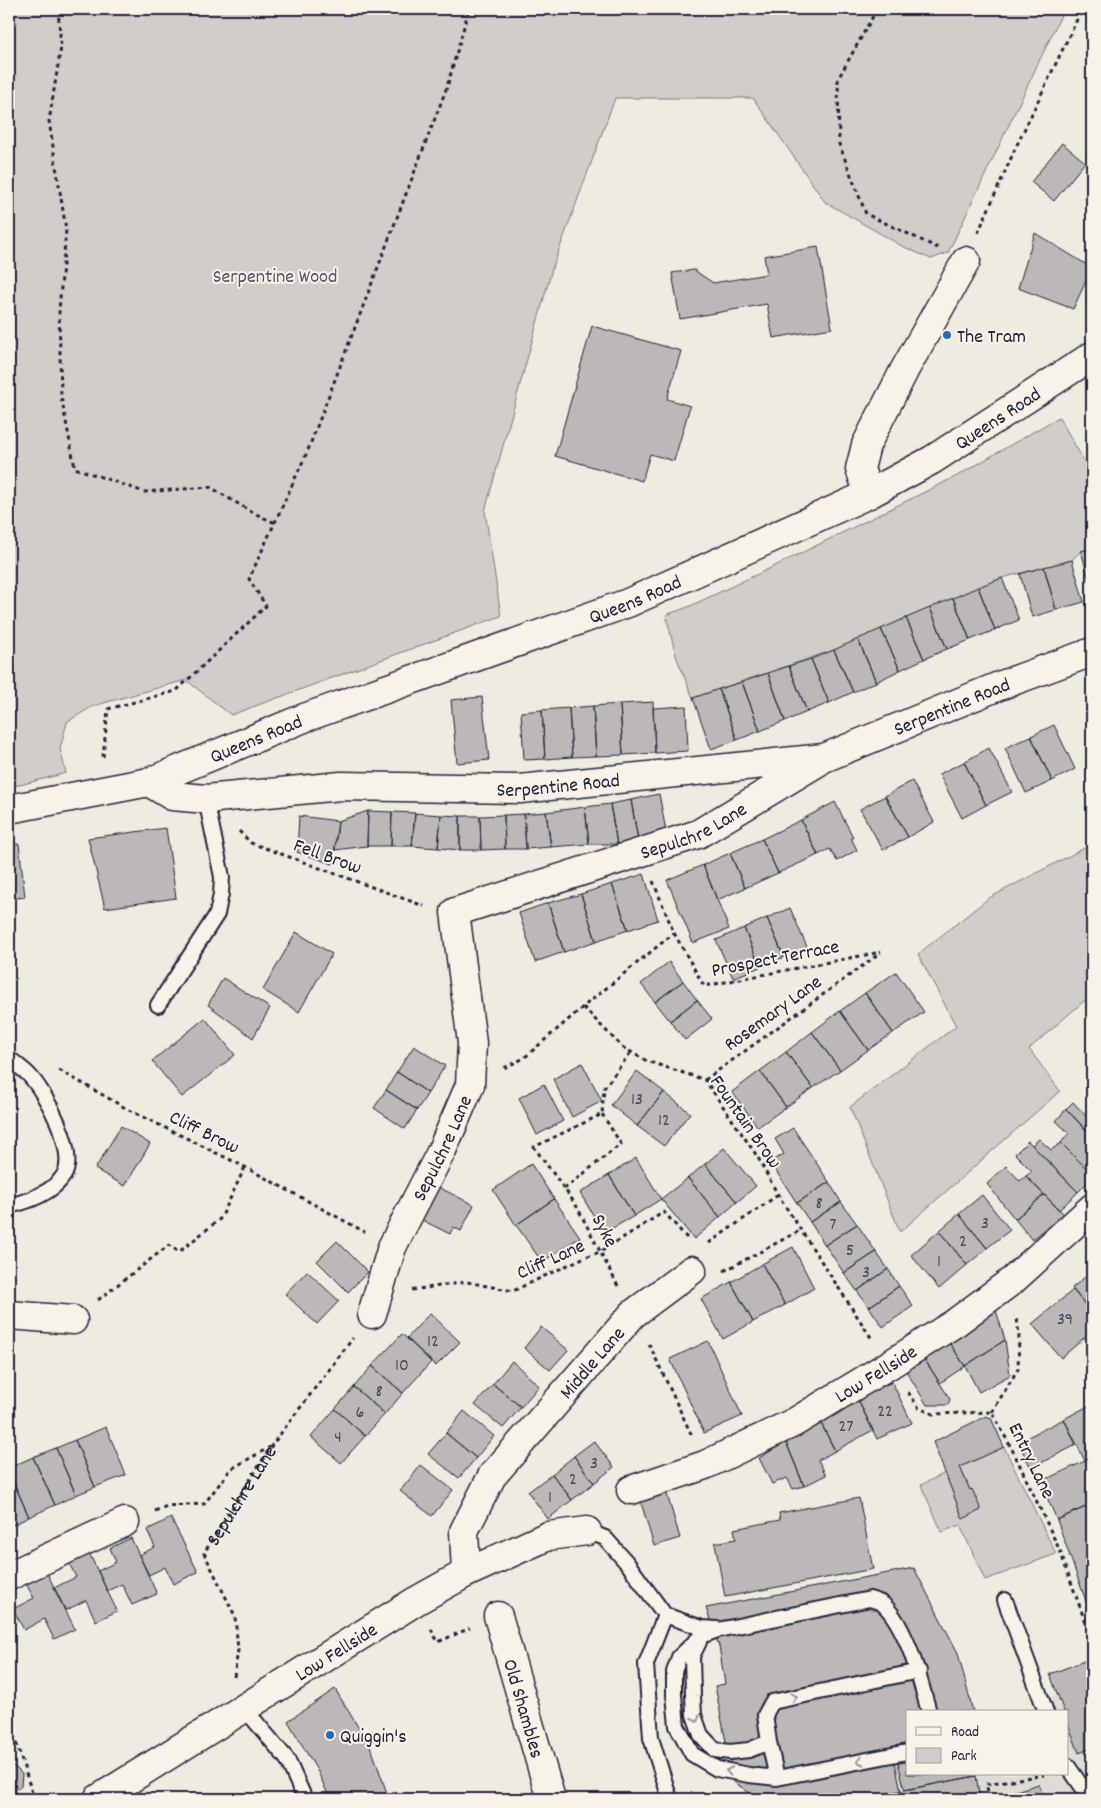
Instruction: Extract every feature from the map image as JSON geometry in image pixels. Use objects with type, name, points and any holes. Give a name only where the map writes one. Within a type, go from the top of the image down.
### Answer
[{"type":"street","points":[[869,494],[860,469],[866,445],[905,369],[966,261]]},
{"type":"street","name":"Queens Road","points":[[149,782],[304,718],[628,603],[869,494],[932,460],[1092,356]]},
{"type":"street","name":"Serpentine Road","points":[[149,782],[172,796],[206,799],[341,786],[520,789],[824,758],[999,686],[1092,652]]},
{"type":"street","name":"Sepulchre Lane","points":[[372,1314],[392,1247],[442,1150],[470,1085],[472,1043],[455,912],[698,834],[824,758]]},
{"type":"street","points":[[9,809],[149,782]]},
{"type":"street","name":"Low Fellside","points":[[631,1490],[705,1465],[795,1422],[889,1365],[955,1323],[1013,1280],[1092,1208]]},
{"type":"street","name":"Middle Lane","points":[[466,1573],[464,1531],[492,1476],[633,1314],[692,1270]]},
{"type":"street","points":[[9,1315],[73,1320]]},
{"type":"street","points":[[9,1576],[125,1522]]},
{"type":"street","name":"Low Fellside","points":[[98,1799],[407,1606],[466,1573],[548,1536],[587,1531]]},
{"type":"street","name":"Old Shambles","points":[[498,1616],[551,1799]]},
{"type":"lane","points":[[158,1005],[218,914],[222,877],[206,799]]},
{"type":"lane","points":[[9,1206],[37,1197],[52,1188],[65,1174],[68,1158],[65,1140],[55,1116],[29,1074],[14,1062]]},
{"type":"lane","points":[[587,1531],[605,1538],[628,1564],[665,1615],[702,1628],[718,1629],[870,1598],[884,1602],[901,1624],[919,1671],[929,1710]]},
{"type":"lane","points":[[906,1752],[777,1778],[716,1769],[692,1754],[677,1726],[674,1672],[679,1658],[702,1636],[718,1630],[870,1599],[883,1604],[900,1625],[918,1672],[929,1710]]},
{"type":"lane","points":[[1005,1600],[1045,1710]]},
{"type":"lane","points":[[665,1615],[646,1664],[652,1738],[670,1799]]},
{"type":"lane","points":[[702,1636],[692,1656],[694,1715],[701,1735],[715,1750],[730,1752],[749,1750],[769,1742]]},
{"type":"lane","points":[[777,1778],[765,1715],[772,1702],[919,1671]]},
{"type":"lane","points":[[236,1713],[287,1759],[305,1799]]},
{"type":"lane","points":[[1068,1768],[1085,1791],[1087,1799]]},
{"type":"path","points":[[58,9],[61,47],[49,120],[66,230],[59,310],[61,396],[75,468],[144,492],[210,487],[252,512],[275,523]]},
{"type":"path","points":[[100,792],[108,709],[176,691],[266,606],[249,579],[308,450],[446,87],[469,9]]},
{"type":"path","points":[[877,9],[838,79],[839,144],[866,214],[966,261],[1014,149],[1082,9]]},
{"type":"path","name":"Fell Brow","points":[[206,799],[251,843],[424,906],[455,912]]},
{"type":"path","points":[[470,1085],[524,1058],[674,933],[651,875]]},
{"type":"path","name":"Prospect Terrace","points":[[674,933],[704,986],[881,952]]},
{"type":"path","name":"Rosemary Lane","points":[[705,1080],[881,952]]},
{"type":"path","name":"Fountain Brow","points":[[583,1007],[622,1047],[647,1061],[705,1080],[757,1156],[778,1195],[889,1365]]},
{"type":"path","points":[[564,1189],[621,1144],[602,1114],[604,1088],[631,1052]]},
{"type":"path","name":"Cliff Brow","points":[[55,1067],[70,1078],[129,1110],[245,1167],[392,1247]]},
{"type":"path","name":"Syke","points":[[602,1114],[534,1148],[576,1205],[659,1363],[705,1465]]},
{"type":"path","points":[[73,1320],[170,1245],[179,1252],[221,1218],[245,1167]]},
{"type":"path","points":[[778,1195],[697,1252],[692,1270],[721,1273],[801,1230]]},
{"type":"path","name":"Cliff Lane","points":[[372,1314],[398,1292],[467,1282],[513,1291],[585,1257],[600,1252],[664,1212],[684,1235]]},
{"type":"path","points":[[992,1412],[1018,1369],[1019,1336],[1013,1280]]},
{"type":"path","name":"Sepulchre Lane","points":[[236,1713],[238,1650],[235,1616],[204,1553],[272,1445],[372,1314]]},
{"type":"path","name":"Entry Lane","points":[[889,1365],[919,1408],[933,1414],[992,1412],[1015,1455],[1060,1551],[1092,1641]]},
{"type":"path","points":[[125,1522],[167,1506],[204,1504],[231,1469],[272,1445]]},
{"type":"path","points":[[432,1630],[438,1642],[462,1631]]},
{"type":"path","points":[[9,1720],[34,1799]]},
{"type":"path","points":[[990,1799],[986,1784],[1037,1776]]},
{"type":"shaded area","points":[[1092,1673],[1092,1799],[776,1799],[906,1761],[906,1776],[1068,1776],[1068,1710],[1030,1710]]},
{"type":"green space","name":"Serpentine Wood","points":[[9,9],[1064,9],[948,253],[931,259],[902,246],[825,202],[753,98],[615,98],[552,269],[485,511],[501,616],[231,715],[186,680],[93,706],[67,722],[60,749],[66,773],[9,786]]},
{"type":"green space","points":[[1059,417],[1092,475],[1092,548],[1081,551],[1072,560],[1002,578],[834,650],[693,698],[676,656],[666,615],[688,607],[777,565],[957,476]]},
{"type":"green space","points":[[1092,844],[1092,994],[1029,1049],[1060,1091],[900,1232],[850,1107],[956,1026],[918,954],[989,898]]},
{"type":"green space","points":[[1004,1447],[1056,1554],[985,1580],[960,1525],[942,1532],[921,1485],[945,1473],[963,1519],[970,1490],[960,1467]]},
{"type":"building","points":[[1062,143],[1085,162],[1054,201],[1031,182]]},
{"type":"building","points":[[1035,233],[1092,268],[1073,309],[1018,288]]},
{"type":"building","points":[[818,247],[832,328],[773,338],[767,304],[680,319],[672,273],[694,270],[713,283],[767,274],[764,256]]},
{"type":"building","points":[[592,326],[681,351],[667,399],[690,406],[674,461],[650,454],[642,481],[555,456]]},
{"type":"building","points":[[1092,548],[1092,590],[1081,551]]},
{"type":"building","points":[[1072,560],[1084,602],[1056,610],[1044,567]]},
{"type":"building","points":[[1044,567],[1056,610],[1032,617],[1020,574]]},
{"type":"building","points":[[1002,578],[1019,620],[995,630],[978,587]]},
{"type":"building","points":[[978,587],[995,630],[970,640],[953,598]]},
{"type":"building","points":[[953,598],[970,640],[947,649],[930,608]]},
{"type":"building","points":[[930,608],[947,649],[924,659],[906,618]]},
{"type":"building","points":[[906,618],[924,659],[900,670],[881,629]]},
{"type":"building","points":[[881,629],[900,670],[876,682],[858,639]]},
{"type":"building","points":[[858,639],[876,682],[853,692],[834,650]]},
{"type":"building","points":[[834,650],[853,692],[829,703],[811,659]]},
{"type":"building","points":[[811,659],[829,703],[807,712],[789,666]]},
{"type":"building","points":[[789,666],[807,712],[785,721],[768,673]]},
{"type":"building","points":[[768,673],[785,721],[760,731],[742,682]]},
{"type":"building","points":[[742,682],[760,731],[737,740],[719,689]]},
{"type":"building","points":[[719,689],[737,740],[711,749],[693,698]]},
{"type":"building","points":[[482,697],[489,760],[457,763],[451,700]]},
{"type":"building","points":[[653,702],[655,753],[623,755],[620,704]]},
{"type":"building","points":[[620,704],[623,755],[596,756],[593,706]]},
{"type":"building","points":[[593,706],[596,756],[572,757],[569,708]]},
{"type":"building","points":[[686,706],[688,751],[655,753],[653,708]]},
{"type":"building","points":[[569,708],[572,757],[545,759],[542,710]]},
{"type":"building","points":[[542,710],[545,759],[524,760],[521,712]]},
{"type":"building","points":[[1054,725],[1075,769],[1052,781],[1031,736]]},
{"type":"building","points":[[1031,736],[1052,781],[1026,793],[1005,748]]},
{"type":"building","points":[[989,748],[1012,792],[986,805],[964,762]]},
{"type":"building","points":[[964,762],[986,805],[962,818],[939,774]]},
{"type":"building","points":[[912,781],[934,822],[908,837],[885,796]]},
{"type":"building","points":[[659,794],[667,836],[638,840],[631,800]]},
{"type":"building","points":[[885,796],[908,837],[883,850],[860,809]]},
{"type":"building","points":[[631,800],[638,840],[617,844],[610,804]]},
{"type":"building","points":[[835,802],[853,837],[851,838],[857,850],[837,861],[830,849],[818,855],[801,820]]},
{"type":"building","points":[[610,804],[617,844],[589,844],[585,807]]},
{"type":"building","points":[[585,807],[589,844],[551,847],[546,812]]},
{"type":"building","points":[[368,811],[392,812],[391,846],[367,846]]},
{"type":"building","points":[[368,811],[367,846],[335,850],[338,821]]},
{"type":"building","points":[[392,812],[415,813],[412,846],[391,846]]},
{"type":"building","points":[[546,812],[551,847],[526,849],[524,814]]},
{"type":"building","points":[[415,813],[441,815],[438,848],[412,846]]},
{"type":"building","points":[[524,814],[526,849],[505,849],[504,815]]},
{"type":"building","points":[[441,815],[460,816],[460,850],[438,848]]},
{"type":"building","points":[[504,815],[505,849],[481,850],[480,816]]},
{"type":"building","points":[[299,816],[338,821],[333,864],[297,852]]},
{"type":"building","points":[[460,816],[480,816],[481,850],[460,850]]},
{"type":"building","points":[[801,820],[818,855],[778,873],[762,839]]},
{"type":"building","points":[[166,828],[176,898],[105,908],[88,838]]},
{"type":"building","points":[[762,839],[778,873],[745,888],[730,853]]},
{"type":"building","points":[[19,844],[25,897],[9,899],[9,845]]},
{"type":"building","points":[[730,853],[745,888],[717,900],[703,865]]},
{"type":"building","points":[[703,865],[729,929],[693,943],[667,880]]},
{"type":"building","points":[[644,874],[658,920],[628,930],[612,884]]},
{"type":"building","points":[[612,884],[628,930],[596,941],[581,894]]},
{"type":"building","points":[[581,894],[596,941],[564,952],[548,903]]},
{"type":"building","points":[[548,903],[564,952],[535,962],[519,913]]},
{"type":"building","points":[[790,908],[807,947],[784,957],[767,918]]},
{"type":"building","points":[[767,918],[784,957],[760,967],[744,928]]},
{"type":"building","points":[[744,928],[760,967],[733,978],[716,940]]},
{"type":"building","points":[[296,932],[332,954],[299,1012],[263,990]]},
{"type":"building","points":[[669,962],[683,981],[655,1002],[641,984]]},
{"type":"building","points":[[896,972],[924,1012],[893,1033],[865,993]]},
{"type":"building","points":[[223,978],[270,1008],[253,1038],[208,1005]]},
{"type":"building","points":[[683,981],[697,1000],[670,1021],[655,1002]]},
{"type":"building","points":[[865,993],[893,1033],[868,1050],[840,1011]]},
{"type":"building","points":[[697,1000],[712,1019],[685,1040],[670,1021]]},
{"type":"building","points":[[840,1011],[868,1050],[840,1070],[812,1032]]},
{"type":"building","points":[[205,1018],[235,1055],[182,1097],[152,1061]]},
{"type":"building","points":[[812,1032],[840,1070],[813,1088],[786,1052]]},
{"type":"building","points":[[414,1046],[445,1066],[428,1093],[397,1072]]},
{"type":"building","points":[[786,1052],[813,1088],[786,1107],[760,1071]]},
{"type":"building","points":[[582,1063],[602,1101],[572,1117],[553,1079]]},
{"type":"building","points":[[637,1071],[664,1092],[637,1126],[611,1105]]},
{"type":"building","points":[[760,1071],[786,1107],[758,1127],[732,1092]]},
{"type":"building","points":[[397,1072],[428,1093],[417,1110],[386,1090]]},
{"type":"building","points":[[544,1084],[563,1121],[537,1135],[519,1098]]},
{"type":"building","points":[[386,1090],[417,1110],[405,1129],[374,1108]]},
{"type":"building","points":[[664,1092],[690,1113],[664,1146],[637,1126]]},
{"type":"building","points":[[1073,1102],[1086,1116],[1092,1110],[1092,1136],[1066,1109]]},
{"type":"building","points":[[1066,1109],[1092,1136],[1092,1174],[1061,1143],[1069,1133],[1056,1121]]},
{"type":"building","points":[[121,1126],[150,1144],[125,1186],[95,1169]]},
{"type":"building","points":[[793,1128],[829,1182],[797,1203],[770,1162],[784,1154],[775,1139]]},
{"type":"building","points":[[1039,1139],[1051,1150],[1061,1143],[1092,1174],[1092,1178],[1078,1192],[1032,1145]]},
{"type":"building","points":[[1028,1141],[1078,1192],[1059,1210],[1026,1176],[1032,1171],[1015,1154]]},
{"type":"building","points":[[724,1148],[756,1186],[737,1202],[705,1164]]},
{"type":"building","points":[[636,1158],[661,1199],[634,1216],[609,1175]]},
{"type":"building","points":[[531,1164],[554,1199],[516,1225],[493,1190]]},
{"type":"building","points":[[705,1164],[737,1202],[720,1217],[688,1178]]},
{"type":"building","points":[[1006,1166],[1020,1181],[1026,1176],[1044,1195],[1015,1219],[987,1184]]},
{"type":"building","points":[[609,1175],[634,1216],[604,1233],[580,1193]]},
{"type":"building","points":[[688,1178],[720,1217],[694,1239],[661,1199]]},
{"type":"building","points":[[829,1182],[841,1202],[810,1222],[797,1203]]},
{"type":"building","points":[[436,1186],[474,1205],[461,1231],[453,1227],[450,1234],[420,1219]]},
{"type":"building","points":[[982,1195],[1010,1230],[987,1248],[959,1214]]},
{"type":"building","points":[[1044,1195],[1064,1214],[1032,1240],[1015,1219]]},
{"type":"building","points":[[554,1199],[580,1237],[542,1262],[516,1225]]},
{"type":"building","points":[[841,1202],[857,1224],[825,1245],[810,1222]]},
{"type":"building","points":[[959,1214],[987,1248],[967,1265],[939,1231]]},
{"type":"building","points":[[857,1224],[876,1252],[844,1273],[825,1245]]},
{"type":"building","points":[[939,1231],[967,1265],[939,1289],[911,1255]]},
{"type":"building","points":[[337,1241],[368,1272],[348,1292],[317,1261]]},
{"type":"building","points":[[793,1247],[814,1288],[785,1305],[762,1264]]},
{"type":"building","points":[[876,1252],[888,1269],[857,1291],[844,1273]]},
{"type":"building","points":[[762,1264],[785,1305],[753,1322],[731,1282]]},
{"type":"building","points":[[888,1269],[899,1286],[869,1307],[857,1291]]},
{"type":"building","points":[[307,1271],[339,1301],[317,1324],[285,1294]]},
{"type":"building","points":[[1092,1271],[1092,1313],[1072,1288]]},
{"type":"building","points":[[731,1282],[753,1322],[723,1339],[701,1299]]},
{"type":"building","points":[[899,1286],[913,1306],[883,1327],[869,1307]]},
{"type":"building","points":[[1073,1290],[1092,1313],[1092,1331],[1061,1358],[1032,1324]]},
{"type":"building","points":[[995,1307],[1005,1340],[965,1366],[948,1341]]},
{"type":"building","points":[[430,1313],[460,1342],[436,1366],[407,1338]]},
{"type":"building","points":[[541,1327],[568,1350],[550,1370],[524,1348]]},
{"type":"building","points":[[402,1334],[431,1362],[403,1393],[372,1366]]},
{"type":"building","points":[[1005,1340],[1010,1375],[979,1392],[965,1366]]},
{"type":"building","points":[[708,1341],[742,1416],[704,1433],[670,1359]]},
{"type":"building","points":[[948,1341],[965,1366],[940,1383],[923,1357]]},
{"type":"building","points":[[923,1357],[950,1399],[948,1405],[927,1405],[905,1369]]},
{"type":"building","points":[[512,1361],[539,1386],[521,1407],[493,1384]]},
{"type":"building","points":[[372,1366],[403,1393],[385,1414],[354,1387]]},
{"type":"building","points":[[892,1382],[912,1423],[877,1439],[857,1398]]},
{"type":"building","points":[[493,1384],[521,1407],[503,1428],[475,1405]]},
{"type":"building","points":[[354,1387],[385,1414],[365,1436],[335,1409]]},
{"type":"building","points":[[857,1398],[873,1430],[835,1451],[820,1421]]},
{"type":"building","points":[[1092,1404],[1092,1458],[1085,1461],[1064,1419]]},
{"type":"building","points":[[335,1409],[365,1436],[341,1463],[311,1437]]},
{"type":"building","points":[[464,1411],[494,1436],[476,1458],[446,1433]]},
{"type":"building","points":[[986,1416],[991,1418],[1004,1447],[960,1467],[981,1510],[963,1519],[933,1442]]},
{"type":"building","points":[[1064,1419],[1076,1445],[1031,1468],[1018,1442]]},
{"type":"building","points":[[820,1421],[835,1451],[818,1460],[826,1475],[804,1486],[786,1442]]},
{"type":"building","points":[[106,1427],[126,1475],[95,1487],[75,1440]]},
{"type":"building","points":[[446,1433],[476,1458],[459,1478],[428,1454]]},
{"type":"building","points":[[75,1440],[95,1487],[76,1495],[56,1448]]},
{"type":"building","points":[[594,1441],[614,1467],[594,1483],[574,1456]]},
{"type":"building","points":[[786,1442],[804,1486],[793,1489],[787,1478],[772,1484],[759,1458]]},
{"type":"building","points":[[56,1448],[76,1495],[55,1505],[33,1457]]},
{"type":"building","points":[[574,1456],[594,1483],[572,1500],[552,1474]]},
{"type":"building","points":[[33,1457],[55,1505],[29,1517],[9,1472],[9,1468]]},
{"type":"building","points":[[1085,1461],[1092,1476],[1092,1504],[1057,1520],[1040,1482]]},
{"type":"building","points":[[421,1465],[453,1490],[432,1516],[400,1491]]},
{"type":"building","points":[[9,1472],[29,1517],[9,1527]]},
{"type":"building","points":[[552,1474],[572,1500],[548,1519],[528,1492]]},
{"type":"building","points":[[666,1491],[680,1538],[654,1546],[640,1499]]},
{"type":"building","points":[[859,1498],[873,1569],[725,1597],[715,1543],[736,1539],[734,1529],[780,1520],[779,1513]]},
{"type":"building","points":[[1092,1504],[1092,1618],[1057,1520]]},
{"type":"building","points":[[171,1518],[198,1572],[173,1584],[165,1567],[149,1575],[139,1555],[155,1547],[147,1530]]},
{"type":"building","points":[[131,1538],[157,1594],[132,1605],[122,1584],[107,1591],[98,1571],[116,1562],[110,1548]]},
{"type":"building","points":[[89,1553],[117,1611],[96,1621],[86,1600],[65,1611],[54,1588],[76,1577],[69,1563]]},
{"type":"building","points":[[914,1568],[958,1653],[972,1710],[906,1710],[906,1755],[894,1758],[901,1791],[858,1799],[758,1799],[734,1782],[715,1686],[725,1684],[719,1646],[706,1608]]},
{"type":"building","points":[[47,1573],[75,1629],[54,1639],[44,1619],[24,1630],[13,1609],[34,1598],[26,1584]]},
{"type":"building","points":[[1092,1658],[1092,1748],[1079,1753],[1068,1724],[1068,1710],[1063,1710],[1050,1674]]},
{"type":"building","name":"Quiggin's","points":[[335,1689],[372,1750],[389,1799],[330,1799],[318,1772],[288,1721]]},
{"type":"building","points":[[906,1762],[906,1776],[976,1776],[905,1790],[898,1763]]},
{"type":"building","points":[[9,1766],[14,1766],[22,1774],[21,1786],[13,1791],[9,1791]]},
{"type":"building","points":[[976,1776],[980,1798],[987,1797],[987,1799],[858,1799]]},
{"type":"building","points":[[1039,1784],[1044,1799],[999,1799],[999,1796]]},
{"type":"place","name":"The Tram","points":[[947,335]]},
{"type":"place","name":"Quiggin's","points":[[330,1735]]}]
